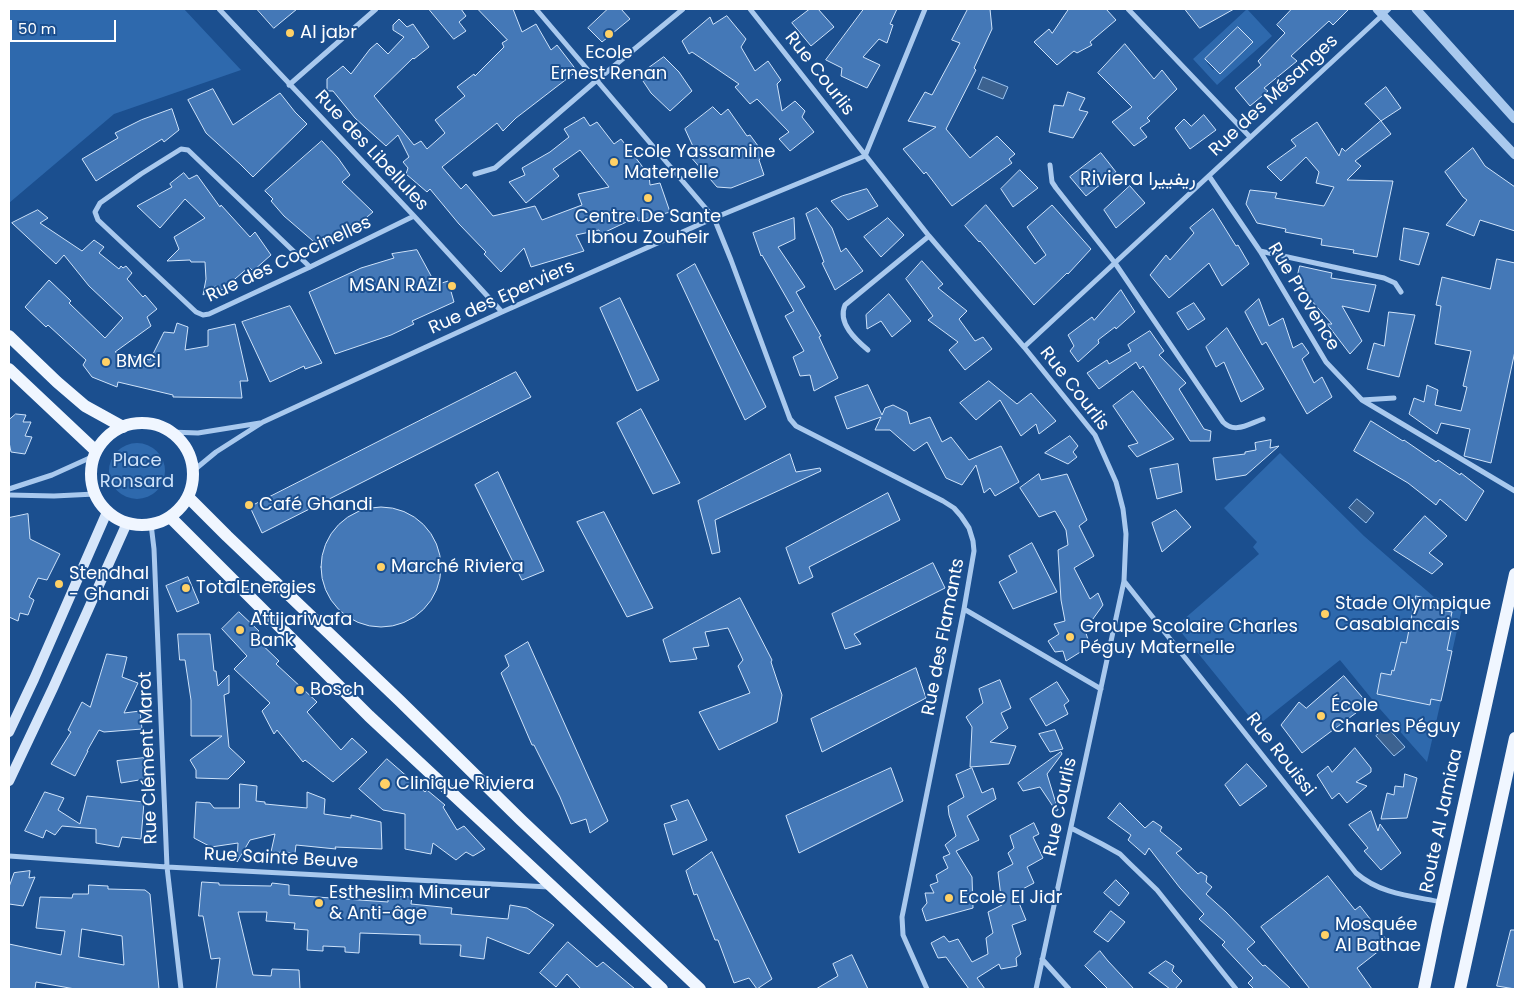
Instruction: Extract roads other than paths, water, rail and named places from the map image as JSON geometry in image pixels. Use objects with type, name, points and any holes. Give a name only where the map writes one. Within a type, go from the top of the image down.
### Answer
[{"type":"main road","points":[[9,336],[85,406],[123,427]]},
{"type":"main road","points":[[9,369],[95,453]]},
{"type":"main road","points":[[131,424],[155,425],[170,432],[185,447],[191,460],[193,471],[188,497],[178,510],[161,522],[139,525],[119,520],[107,512],[95,494],[91,475],[95,453],[105,439],[116,430],[131,424]]},
{"type":"main road","points":[[188,497],[527,826],[700,989]]},
{"type":"main road","points":[[9,732],[107,512]]},
{"type":"main road","points":[[170,517],[369,716],[662,989]]},
{"type":"main road","points":[[9,781],[127,523]]},
{"type":"main road","name":"Route Al Jamiaa","points":[[1424,989],[1515,574]]},
{"type":"main road","points":[[1460,989],[1515,738]]},
{"type":"street","name":"Rue des Libellules","points":[[219,9],[502,312]]},
{"type":"street","points":[[289,85],[376,9]]},
{"type":"street","name":"Rue des Flamants","points":[[536,9],[714,218],[790,419],[796,426],[806,432],[954,508],[969,528],[974,551],[902,917],[903,935],[927,989]]},
{"type":"street","points":[[475,174],[495,168],[683,9]]},
{"type":"street","name":"Rue Courlis","points":[[750,9],[929,236],[1024,347],[1095,435],[1116,482],[1126,534],[1124,581],[1036,989]]},
{"type":"street","points":[[865,156],[925,9]]},
{"type":"street","points":[[1128,9],[1250,137]]},
{"type":"street","points":[[1416,9],[1515,119]]},
{"type":"street","points":[[1383,11],[1515,155]]},
{"type":"street","name":"Rue des Mésanges","points":[[1024,347],[1383,11]]},
{"type":"street","name":"Rue des Coccinelles","points":[[310,267],[188,150],[181,149],[141,174],[100,204],[95,212],[98,220],[196,312],[203,315],[209,314],[310,267],[414,216]]},
{"type":"street","name":"Rue des Eperviers","points":[[193,471],[216,452],[263,422],[502,312],[714,218],[865,156]]},
{"type":"street","points":[[1050,165],[1052,182],[1056,188],[1115,263],[1223,422],[1228,427],[1234,429],[1263,419]]},
{"type":"street","name":"Rue Provence","points":[[1208,176],[1260,251],[1326,362],[1362,400],[1515,491]]},
{"type":"street","points":[[868,350],[849,332],[843,311],[846,306],[929,236]]},
{"type":"street","points":[[1260,251],[1384,278],[1395,283],[1402,292]]},
{"type":"street","points":[[1362,400],[1394,398]]},
{"type":"street","name":"Rue des Eperviers","points":[[170,432],[198,433],[263,422]]},
{"type":"street","points":[[9,489],[52,476],[95,453]]},
{"type":"street","points":[[9,495],[95,494]]},
{"type":"street","name":"Rue Clément Marot","points":[[151,524],[154,549],[167,867],[181,989]]},
{"type":"street","name":"Rue Rouissi","points":[[1124,581],[1356,873],[1367,882],[1379,888],[1442,903]]},
{"type":"street","points":[[964,609],[1101,689]]},
{"type":"street","points":[[1071,828],[1120,854],[1157,890],[1236,989]]},
{"type":"street","name":"Rue Sainte Beuve","points":[[9,856],[167,867],[552,888]]},
{"type":"street","points":[[1042,959],[1069,989]]},
{"type":"place","name":"Al jabr","points":[[290,33]]},
{"type":"place","name":"Ecole Ernest Renan","points":[[609,34]]},
{"type":"place","name":"Ecole Yassamine Maternelle","points":[[614,162]]},
{"type":"place","name":"Centre De Sante Ibnou Zouheir","points":[[648,198]]},
{"type":"place","name":"MSAN RAZI","points":[[452,286]]},
{"type":"place","name":"BMCI","points":[[106,362]]},
{"type":"place","name":"Café Ghandi","points":[[249,505]]},
{"type":"place","name":"Marché Riviera","points":[[381,567]]},
{"type":"place","name":"Stendhal - Ghandi","points":[[59,584]]},
{"type":"place","name":"TotalEnergies","points":[[186,588]]},
{"type":"place","name":"Stade Olympique Casablancais","points":[[1325,614]]},
{"type":"place","name":"Attijariwafa Bank","points":[[240,630]]},
{"type":"place","name":"Groupe Scolaire Charles Péguy Maternelle","points":[[1070,637]]},
{"type":"place","name":"Bosch","points":[[300,690]]},
{"type":"place","name":"École Charles Péguy","points":[[1321,716]]},
{"type":"place","name":"Clinique Riviera","points":[[385,784]]},
{"type":"place","name":"Ecole El Jidr","points":[[949,898]]},
{"type":"place","name":"Estheslim Minceur & Anti-âge","points":[[319,903]]},
{"type":"place","name":"Mosquée Al Bathae","points":[[1325,935]]},
{"type":"district","name":"Riviera ريفييرا","points":[[1138,180]]},
{"type":"park label","name":"Place Ronsard","points":[[137,471]]}]
